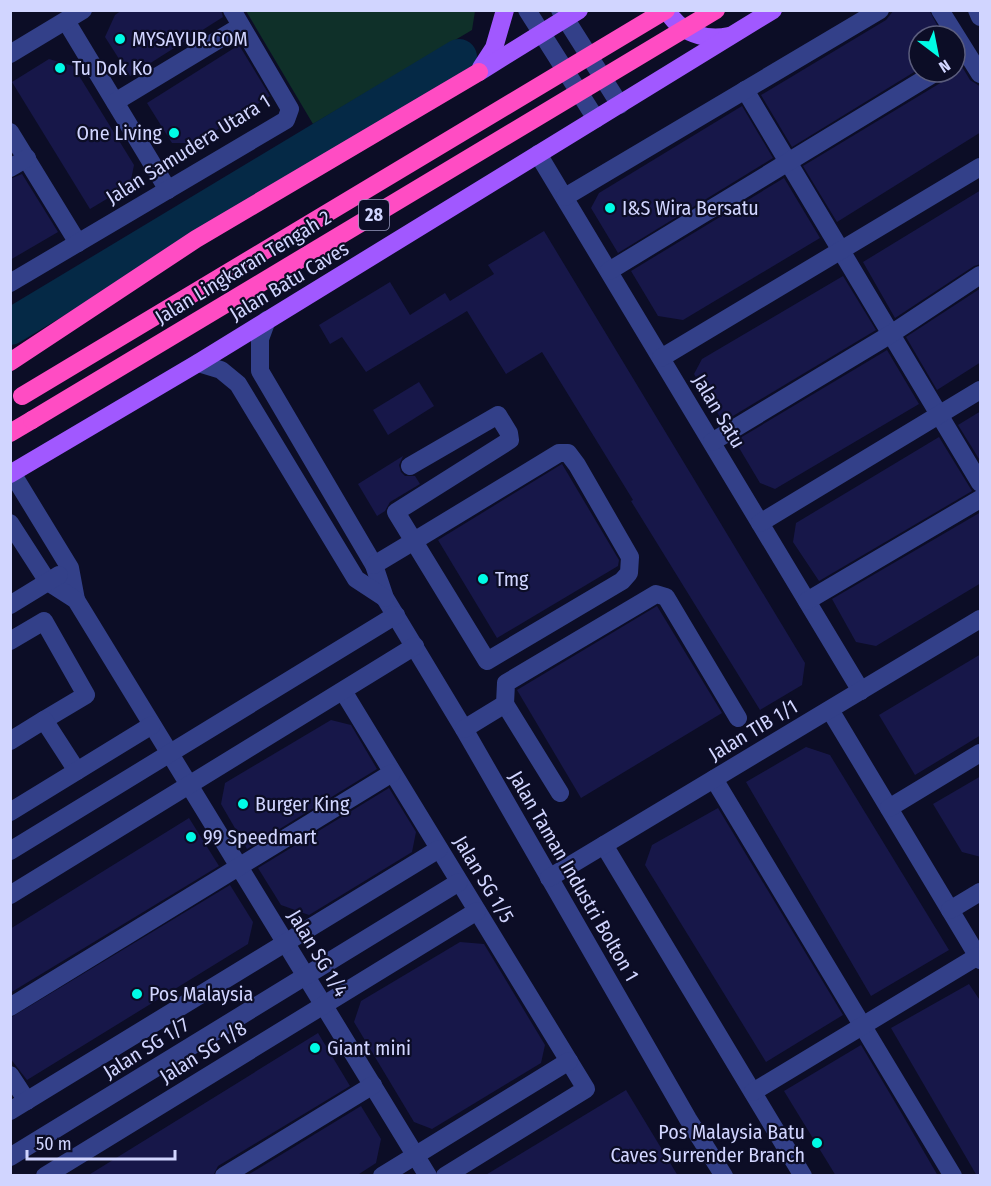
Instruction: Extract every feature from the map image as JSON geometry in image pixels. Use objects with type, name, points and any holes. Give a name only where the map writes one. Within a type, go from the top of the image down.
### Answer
[{"type":"highway","name":"Jalan Lingkaran Tengah 2","points":[[16,399],[667,10]]},
{"type":"highway","name":"Jalan Lingkaran Tengah 2","points":[[10,433],[716,10]]},
{"type":"highway","points":[[10,362],[196,239],[479,72]]},
{"type":"main road","points":[[479,72],[494,48],[505,10]]},
{"type":"main road","points":[[667,10],[683,28],[700,36],[715,39],[733,35]]},
{"type":"main road","name":"Jalan Batu Caves","points":[[11,474],[198,363],[773,10]]},
{"type":"main road","points":[[479,72],[541,34],[568,13]]},
{"type":"street","points":[[10,54],[83,10]]},
{"type":"street","points":[[527,10],[597,119]]},
{"type":"street","points":[[565,197],[880,10]]},
{"type":"street","points":[[940,10],[947,24]]},
{"type":"street","points":[[977,10],[980,16]]},
{"type":"street","points":[[568,13],[620,105]]},
{"type":"street","points":[[115,102],[236,18]]},
{"type":"street","name":"Jalan Samudera Utara 1","points":[[10,283],[286,120],[290,109],[236,18]]},
{"type":"street","points":[[66,21],[168,190]]},
{"type":"street","points":[[967,61],[981,74]]},
{"type":"street","points":[[609,271],[916,84]]},
{"type":"street","points":[[745,90],[981,483]]},
{"type":"street","points":[[10,132],[78,243]]},
{"type":"street","name":"Jalan Satu","points":[[538,154],[861,691]]},
{"type":"street","points":[[10,168],[27,158]]},
{"type":"street","points":[[661,358],[981,167]]},
{"type":"street","points":[[712,442],[891,334],[981,275]]},
{"type":"street","name":"Jalan Taman Industri Bolton 1","points":[[267,320],[260,339],[260,370],[374,565],[385,598],[464,729],[688,1119],[724,1176]]},
{"type":"street","name":"Jalan Taman Industri Bolton 1","points":[[198,363],[221,370],[238,384],[356,579],[385,598]]},
{"type":"street","points":[[760,523],[981,390]]},
{"type":"street","points":[[374,565],[414,541],[559,453],[568,453],[630,557],[629,573],[622,581],[487,661],[414,541],[396,512],[510,440],[509,433],[498,416],[487,420],[410,466]]},
{"type":"street","points":[[11,474],[70,568],[76,600]]},
{"type":"street","points":[[807,602],[981,499]]},
{"type":"street","name":"Jalan SG 1/4","points":[[10,523],[48,582],[76,600],[428,1176]]},
{"type":"street","points":[[10,604],[70,568]]},
{"type":"street","points":[[560,793],[505,705],[506,683],[656,594],[666,597],[738,718]]},
{"type":"street","points":[[10,851],[396,615]]},
{"type":"street","name":"Jalan TIB 1/1","points":[[549,878],[981,619]]},
{"type":"street","points":[[10,641],[44,621],[86,695],[10,741]]},
{"type":"street","points":[[10,895],[415,646]]},
{"type":"street","name":"Jalan SG 1/5","points":[[342,691],[586,1089],[445,1176]]},
{"type":"street","points":[[464,729],[505,705]]},
{"type":"street","points":[[753,1092],[979,958],[830,710]]},
{"type":"street","points":[[44,720],[77,771]]},
{"type":"street","points":[[11,811],[152,725]]},
{"type":"street","points":[[889,808],[981,753]]},
{"type":"street","points":[[10,1007],[392,772]]},
{"type":"street","points":[[714,779],[953,1176]]},
{"type":"street","points":[[604,845],[803,1176]]},
{"type":"street","name":"Jalan SG 1/7","points":[[10,1111],[439,849]]},
{"type":"street","name":"Jalan SG 1/7","points":[[10,1157],[459,882]]},
{"type":"street","points":[[950,910],[981,892]]},
{"type":"street","name":"Jalan SG 1/8","points":[[45,1176],[68,1170],[323,1005],[477,911]]},
{"type":"street","points":[[382,1176],[569,1061]]},
{"type":"street","points":[[10,1074],[27,1101]]},
{"type":"street","points":[[225,1176],[373,1085]]},
{"type":"green space","points":[[246,11],[475,11],[472,30],[313,124]]},
{"type":"building","points":[[122,10],[221,10],[223,17],[130,76],[105,37],[115,15]]},
{"type":"building","points":[[894,10],[929,10],[937,24],[907,24],[907,76],[792,147],[761,95],[886,20]]},
{"type":"building","points":[[239,45],[270,96],[196,143],[172,143],[147,103]]},
{"type":"building","points":[[49,59],[73,66],[134,165],[130,185],[90,209],[12,82]]},
{"type":"building","points":[[967,75],[970,80],[981,87],[981,132],[837,222],[803,166],[939,84],[967,84]]},
{"type":"building","points":[[742,106],[773,158],[618,253],[591,208],[599,193]]},
{"type":"building","points":[[22,174],[58,232],[10,260],[10,179]]},
{"type":"building","points":[[784,178],[820,238],[683,320],[658,316],[631,271]]},
{"type":"building","points":[[981,190],[981,264],[974,266],[895,318],[863,262]]},
{"type":"building","points":[[544,231],[805,663],[802,685],[760,710],[542,352],[506,374],[467,311],[366,372],[342,337],[330,344],[319,325],[390,282],[410,315],[445,293],[450,301],[494,274],[488,265]]},
{"type":"building","points":[[843,276],[876,330],[723,422],[694,374],[702,359]]},
{"type":"building","points":[[981,288],[981,362],[937,390],[906,337]]},
{"type":"building","points":[[887,350],[919,404],[775,489],[760,483],[735,441]]},
{"type":"building","points":[[419,382],[434,406],[388,435],[373,410]]},
{"type":"building","points":[[981,411],[981,462],[958,425]]},
{"type":"building","points":[[939,437],[972,491],[819,581],[793,542],[796,523]]},
{"type":"building","points":[[403,456],[399,465],[401,472],[405,476],[415,476],[420,484],[390,502],[385,511],[377,516],[358,484]]},
{"type":"building","points":[[562,464],[619,560],[618,566],[497,638],[438,540]]},
{"type":"building","points":[[981,512],[981,583],[876,646],[856,642],[832,599]]},
{"type":"building","points":[[657,606],[722,713],[581,798],[517,690]]},
{"type":"building","points":[[981,654],[981,735],[915,775],[879,715]]},
{"type":"building","points":[[331,720],[351,725],[377,769],[247,849],[221,804],[225,783]]},
{"type":"building","points":[[806,747],[830,755],[949,950],[871,996],[746,782]]},
{"type":"building","points":[[981,776],[981,857],[962,852],[933,804]]},
{"type":"building","points":[[389,788],[416,832],[412,852],[309,915],[281,905],[258,868]]},
{"type":"building","points":[[718,808],[843,1015],[766,1062],[645,865],[652,845]]},
{"type":"building","points":[[189,818],[219,866],[10,993],[10,929]]},
{"type":"building","points":[[230,885],[253,922],[248,944],[27,1080],[10,1058],[10,1018]]},
{"type":"building","points":[[460,942],[484,944],[545,1045],[541,1063],[432,1129],[414,1122],[354,1022],[361,1001]]},
{"type":"building","points":[[969,984],[981,1002],[981,1176],[977,1176],[891,1028]]},
{"type":"building","points":[[318,1033],[350,1086],[218,1166],[213,1176],[87,1176]]},
{"type":"building","points":[[861,1045],[938,1176],[836,1176],[784,1091]]},
{"type":"building","points":[[626,1090],[678,1176],[484,1176]]},
{"type":"building","points":[[361,1106],[381,1139],[376,1163],[356,1176],[246,1176]]},
{"type":"waterway","points":[[10,327],[459,57]]},
{"type":"place","name":"MYSAYUR.COM","points":[[120,39]]},
{"type":"place","name":"Tu Dok Ko","points":[[60,68]]},
{"type":"place","name":"One Living","points":[[174,133]]},
{"type":"place","name":"I&S Wira Bersatu","points":[[610,208]]},
{"type":"place","name":"Tmg","points":[[483,579]]},
{"type":"place","name":"Burger King","points":[[243,804]]},
{"type":"place","name":"99 Speedmart","points":[[191,837]]},
{"type":"place","name":"Pos Malaysia","points":[[137,994]]},
{"type":"place","name":"Giant mini","points":[[315,1048]]},
{"type":"place","name":"Pos Malaysia Batu Caves Surrender Branch","points":[[817,1143]]}]
